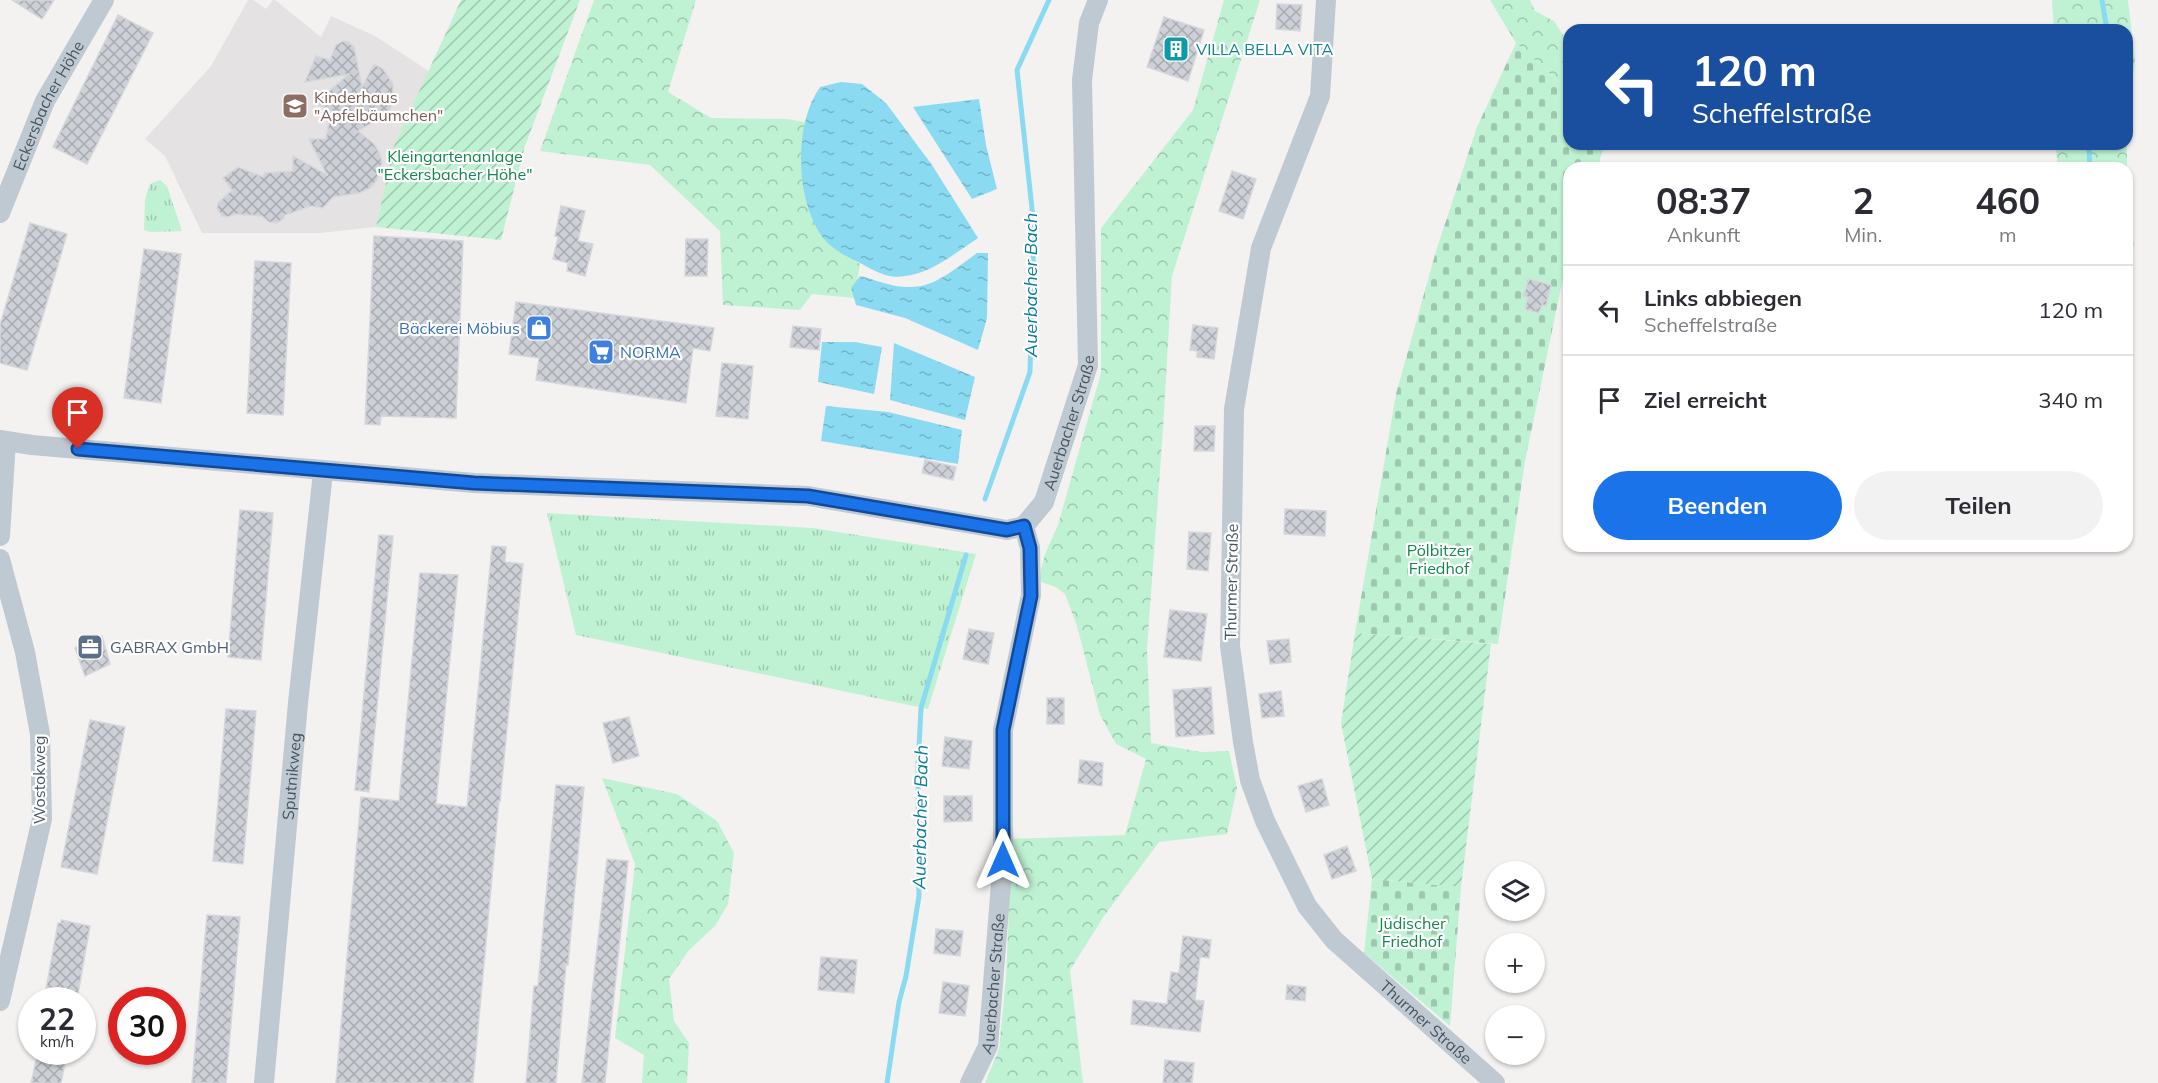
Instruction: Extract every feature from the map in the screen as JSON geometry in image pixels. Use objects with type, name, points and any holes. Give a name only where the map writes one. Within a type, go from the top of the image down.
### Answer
[{"type":"street","name":"Eckersbacher Höhe","points":[[0,213],[2,203],[45,101],[104,0]]},
{"type":"street","name":"Auerbacher Straße","points":[[970,1083],[988,1046],[1003,860],[1003,730],[1031,596],[1030,548],[1024,526],[1044,502],[1088,365],[1082,80],[1089,23],[1098,0]]},
{"type":"street","name":"Thurmer Straße","points":[[1326,0],[1320,96],[1261,248],[1234,409],[1230,646],[1243,742],[1250,780],[1265,821],[1307,906],[1334,940],[1495,1083]]},
{"type":"street","points":[[0,536],[3,440],[323,472],[512,485],[808,496],[1007,530],[1024,526]]},
{"type":"street","name":"Sputnikweg","points":[[264,1083],[298,703],[323,472]]},
{"type":"street","name":"Wostokweg","points":[[0,559],[25,652],[40,734],[42,819],[0,1001]]},
{"type":"shaded area","name":"Kinderhaus \"Apfelbäumchen\"","points":[[248,0],[253,0],[266,9],[275,0],[321,37],[331,16],[375,36],[432,73],[394,147],[376,227],[320,233],[202,233],[165,156],[145,139],[211,66]]},
{"type":"green space","name":"Kleingartenanlage \"Eckersbacher Höhe\"","points":[[461,0],[580,0],[525,146],[501,240],[376,227],[394,146]]},
{"type":"green space","points":[[594,0],[696,0],[668,92],[711,118],[787,119],[806,122],[801,163],[846,256],[860,264],[854,298],[812,294],[800,310],[723,305],[720,231],[650,165],[540,151]]},
{"type":"green space","points":[[1224,0],[1260,0],[1172,276],[1147,649],[1151,743],[1201,752],[1229,751],[1237,788],[1227,834],[1159,842],[1104,916],[1070,970],[1083,1083],[985,1083],[999,1049],[1006,978],[1012,839],[1125,835],[1146,759],[1116,744],[1100,715],[1077,626],[1065,594],[1056,587],[1038,581],[1045,554],[1058,525],[1101,373],[1101,228],[1193,110]]},
{"type":"green space","points":[[1490,0],[1530,0],[1535,11],[1554,21],[1563,35],[1563,86],[1516,43]]},
{"type":"green space","points":[[2052,0],[2128,0],[2131,24],[2054,24]]},
{"type":"green space","name":"Pölbitzer Friedhof","points":[[1516,43],[1563,86],[1563,150],[1603,150],[1599,162],[1563,162],[1563,278],[1525,461],[1498,644],[1355,633],[1396,394],[1436,251],[1477,127]]},
{"type":"green space","points":[[2133,44],[2135,61],[2133,76]]},
{"type":"green space","points":[[2056,150],[2127,150],[2127,162],[2057,162]]},
{"type":"green space","points":[[160,180],[167,186],[182,231],[150,232],[144,230],[145,200],[150,184]]},
{"type":"green space","points":[[547,513],[813,528],[976,554],[928,709],[576,635]]},
{"type":"green space","points":[[1355,633],[1491,644],[1461,887],[1372,879],[1341,723]]},
{"type":"green space","points":[[602,778],[677,794],[717,821],[734,853],[728,904],[715,926],[689,950],[669,979],[674,1021],[689,1043],[687,1083],[642,1083],[644,1055],[615,1038],[635,864]]},
{"type":"green space","name":"Jüdischer Friedhof","points":[[1372,879],[1461,887],[1450,1026],[1364,953]]},
{"type":"water","points":[[841,82],[862,84],[886,103],[932,165],[978,238],[934,267],[899,277],[872,270],[832,247],[824,239],[807,205],[801,163],[802,142],[811,103],[820,87]]},
{"type":"water","points":[[979,99],[986,145],[997,189],[972,199],[913,107]]},
{"type":"water","points":[[977,253],[988,253],[987,318],[978,350],[905,318],[856,305],[851,288],[860,276],[898,286],[920,286],[938,280]]},
{"type":"water","points":[[822,342],[855,342],[882,347],[874,394],[818,382]]},
{"type":"water","points":[[894,343],[975,377],[965,420],[890,400]]},
{"type":"water","points":[[826,406],[888,412],[962,430],[958,464],[821,441]]},
{"type":"building","points":[[12,0],[54,0],[42,19]]},
{"type":"building","points":[[1277,4],[1302,5],[1300,31],[1276,29]]},
{"type":"building","points":[[118,15],[153,33],[87,164],[53,147]]},
{"type":"building","name":"VILLA BELLA VITA","points":[[1164,17],[1204,30],[1188,81],[1147,67]]},
{"type":"building","points":[[343,41],[354,47],[362,87],[374,64],[383,69],[393,84],[393,101],[390,109],[382,117],[358,131],[374,144],[379,152],[382,162],[377,180],[370,188],[359,193],[333,197],[323,208],[311,206],[285,215],[277,223],[269,222],[262,216],[235,214],[228,217],[222,216],[217,208],[218,203],[232,190],[223,178],[238,167],[263,177],[265,173],[293,171],[293,156],[327,175],[309,139],[326,139],[331,110],[315,103],[349,74],[305,82],[316,56],[330,60],[336,45]]},
{"type":"building","points":[[1232,171],[1256,179],[1243,219],[1219,211]]},
{"type":"building","points":[[561,206],[585,211],[578,241],[593,244],[585,276],[567,271],[568,263],[553,259]]},
{"type":"building","points":[[30,223],[67,234],[27,370],[0,363],[0,325]]},
{"type":"building","points":[[374,236],[463,241],[456,418],[381,416],[380,425],[365,424]]},
{"type":"building","points":[[686,239],[708,239],[707,276],[685,276]]},
{"type":"building","points":[[144,249],[181,254],[161,403],[124,398]]},
{"type":"building","points":[[255,261],[291,263],[283,415],[247,413]]},
{"type":"building","points":[[1529,279],[1551,285],[1546,306],[1542,305],[1539,313],[1525,309],[1528,297],[1523,296]]},
{"type":"building","name":"NORMA","points":[[516,302],[714,328],[710,351],[693,348],[686,403],[536,380],[539,358],[509,354]]},
{"type":"building","points":[[1193,325],[1218,328],[1214,359],[1197,357],[1197,351],[1190,350]]},
{"type":"building","points":[[793,326],[821,329],[819,350],[790,347]]},
{"type":"building","points":[[722,363],[753,366],[748,419],[716,416]]},
{"type":"building","points":[[1195,426],[1215,426],[1214,451],[1194,451]]},
{"type":"building","points":[[925,460],[956,467],[953,480],[922,473]]},
{"type":"building","points":[[1285,509],[1326,511],[1325,536],[1284,534]]},
{"type":"building","points":[[240,510],[273,513],[261,660],[228,657]]},
{"type":"building","points":[[1189,532],[1211,533],[1208,571],[1187,569]]},
{"type":"building","points":[[379,535],[393,536],[369,792],[355,790]]},
{"type":"building","points":[[492,546],[506,547],[505,562],[523,564],[473,1083],[336,1083],[361,797],[399,801],[420,573],[458,575],[436,804],[467,807]]},
{"type":"building","points":[[1170,610],[1207,614],[1201,661],[1164,657]]},
{"type":"building","points":[[969,629],[994,633],[988,664],[963,659]]},
{"type":"building","points":[[102,636],[110,664],[85,676],[75,648]]},
{"type":"building","points":[[1289,639],[1291,662],[1270,664],[1267,641]]},
{"type":"building","points":[[1211,687],[1214,734],[1176,737],[1173,690]]},
{"type":"building","points":[[1281,691],[1284,716],[1262,718],[1259,694]]},
{"type":"building","points":[[1047,698],[1064,698],[1064,724],[1047,724]]},
{"type":"building","points":[[226,709],[256,711],[243,864],[213,861]]},
{"type":"building","points":[[629,717],[639,756],[613,763],[603,723]]},
{"type":"building","points":[[90,720],[125,727],[97,874],[61,867]]},
{"type":"building","points":[[945,737],[972,741],[969,769],[942,766]]},
{"type":"building","points":[[1080,760],[1103,763],[1102,786],[1078,783]]},
{"type":"building","points":[[1322,779],[1329,805],[1306,812],[1298,786]]},
{"type":"building","points":[[556,785],[584,787],[568,965],[566,964],[556,1083],[526,1083],[534,986],[538,986]]},
{"type":"building","points":[[944,796],[972,796],[972,821],[944,822]]},
{"type":"building","points":[[1347,846],[1356,871],[1332,879],[1324,855]]},
{"type":"building","points":[[607,859],[628,861],[605,1083],[582,1083]]},
{"type":"building","points":[[207,915],[240,917],[226,1083],[192,1083]]},
{"type":"building","points":[[61,920],[90,926],[79,987],[46,987],[58,923],[61,923]]},
{"type":"building","points":[[936,929],[963,931],[960,956],[934,953]]},
{"type":"building","points":[[1183,936],[1211,940],[1209,958],[1200,957],[1195,1000],[1204,1001],[1200,1032],[1131,1024],[1133,1000],[1167,1004],[1171,972],[1179,973]]},
{"type":"building","points":[[821,957],[857,960],[854,993],[818,990]]},
{"type":"building","points":[[943,982],[969,986],[965,1016],[939,1013]]},
{"type":"building","points":[[1287,985],[1306,987],[1305,1001],[1286,999]]},
{"type":"building","points":[[1165,1060],[1194,1063],[1192,1083],[1163,1083]]},
{"type":"building","points":[[35,1065],[64,1065],[61,1083],[31,1083]]},
{"type":"waterway","name":"Auerbacher Bach","points":[[985,499],[1030,372],[1034,227],[1017,70],[1049,0]]},
{"type":"waterway","points":[[2102,0],[2106,24]]},
{"type":"waterway","points":[[2089,150],[2090,162]]},
{"type":"waterway","name":"Auerbacher Bach","points":[[887,1083],[899,1002],[906,976],[919,896],[918,767],[921,708],[966,555]]},
{"type":"place","name":"VILLA BELLA VITA","points":[[1176,49]]},
{"type":"place","name":"Kinderhaus \"Apfelbäumchen\"","points":[[295,106]]},
{"type":"place","name":"Bäckerei Möbius","points":[[539,328]]},
{"type":"place","name":"NORMA","points":[[601,352]]},
{"type":"place","name":"GABRAX GmbH","points":[[90,647]]},
{"type":"route","points":[[78,449],[323,472],[474,483],[808,496],[1007,530],[1024,526],[1030,548],[1031,596],[1003,730],[1003,860]]}]
